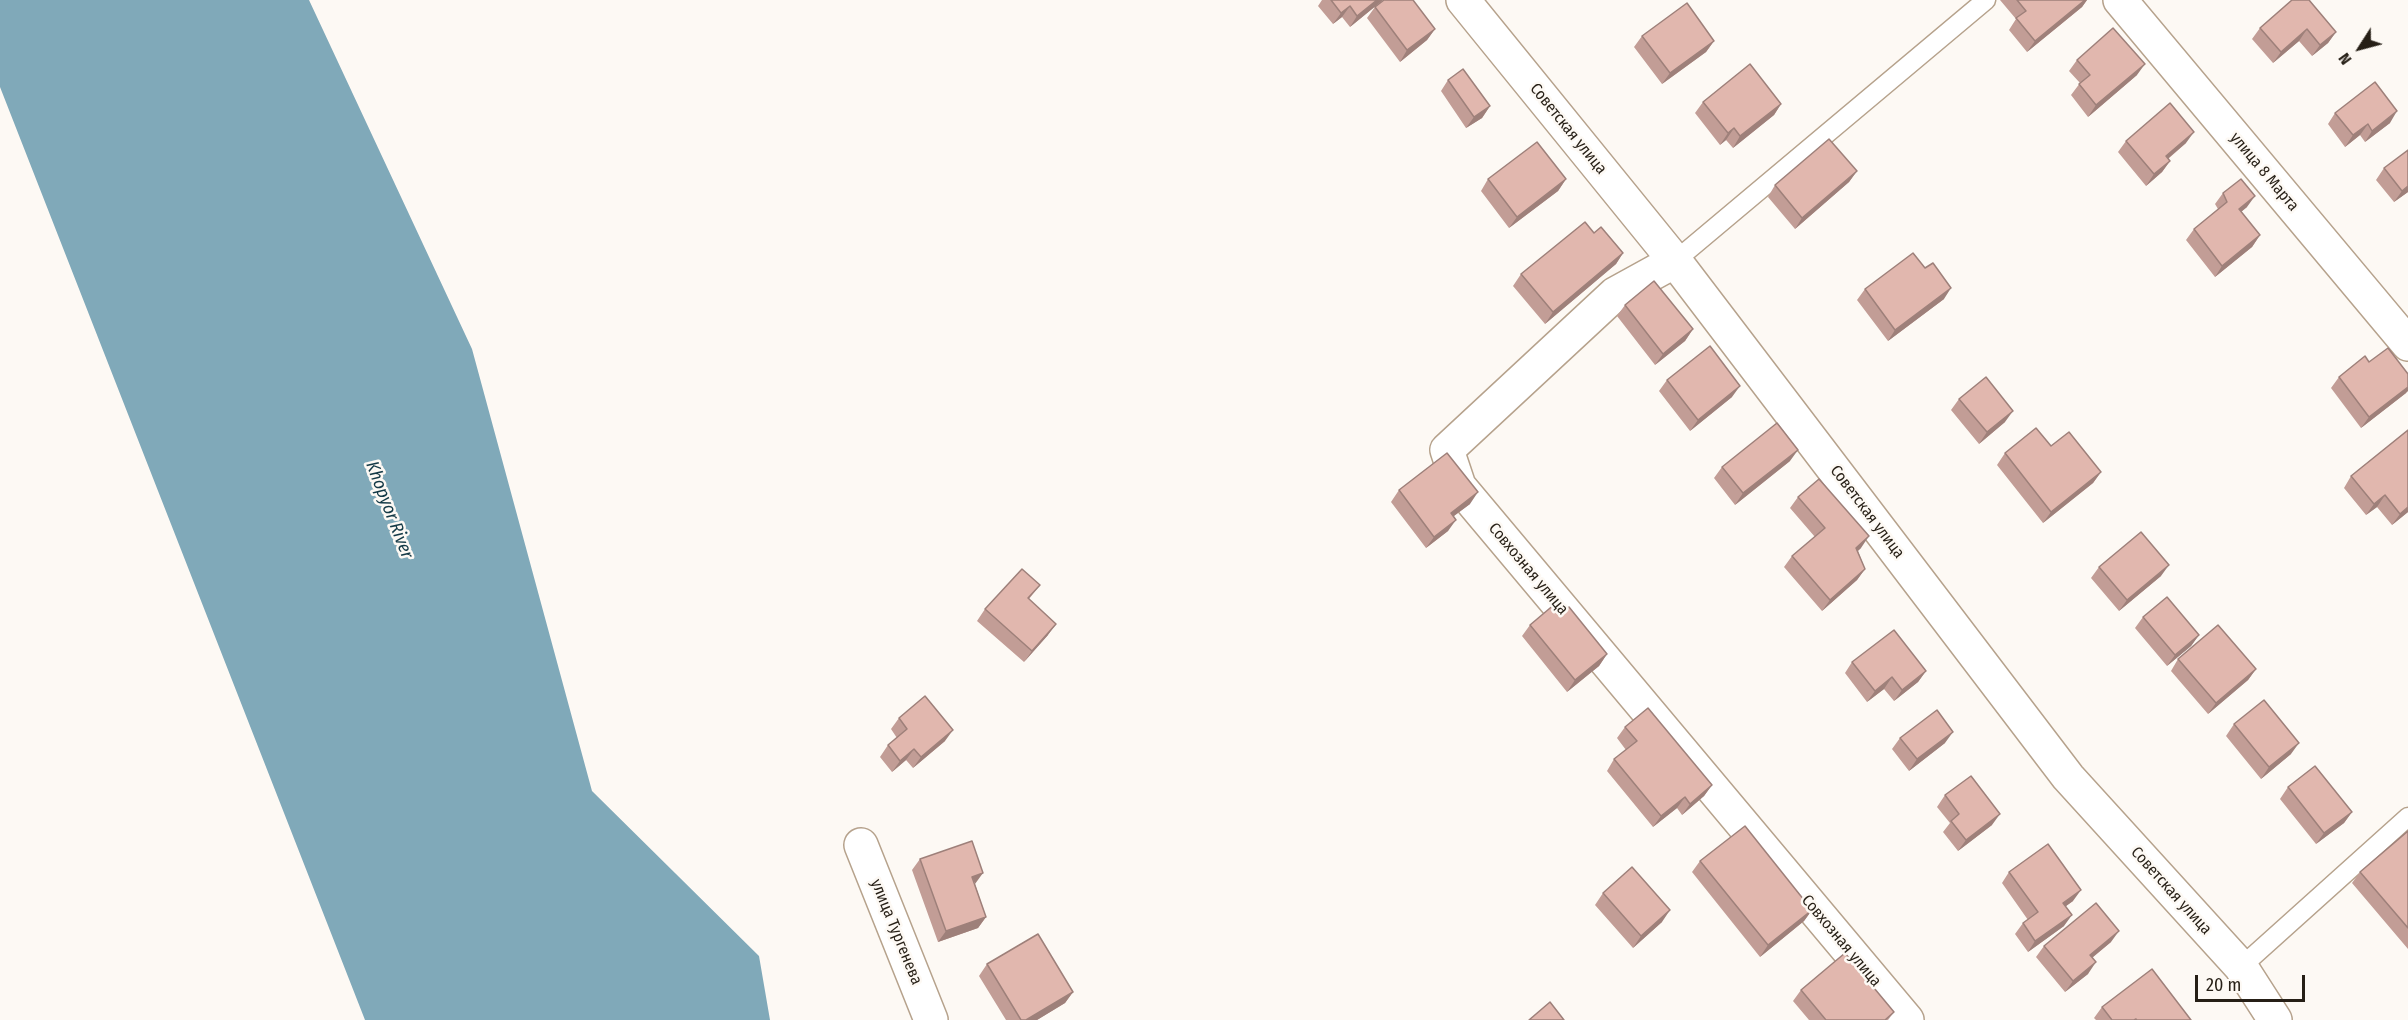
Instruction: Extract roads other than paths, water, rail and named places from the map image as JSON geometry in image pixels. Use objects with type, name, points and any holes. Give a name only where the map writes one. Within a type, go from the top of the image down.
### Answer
[{"type":"street","name":"Советская улица","points":[[1462,0],[1675,261],[2068,777],[2241,968],[2275,1020]]},
{"type":"street","name":"улица 8 Марта","points":[[2120,0],[2408,344]]},
{"type":"street","name":"Совхозная улица","points":[[1675,261],[1615,294],[1447,450],[1459,486],[1907,1020]]},
{"type":"street","name":"улица Тургенева","points":[[861,845],[931,1020]]},
{"type":"lane","points":[[1675,261],[1986,0]]},
{"type":"lane","points":[[2241,968],[2408,817]]},
{"type":"water","name":"Khopyor River","points":[[0,0],[309,0],[472,349],[592,791],[759,956],[770,1020],[365,1020],[0,87]]}]
